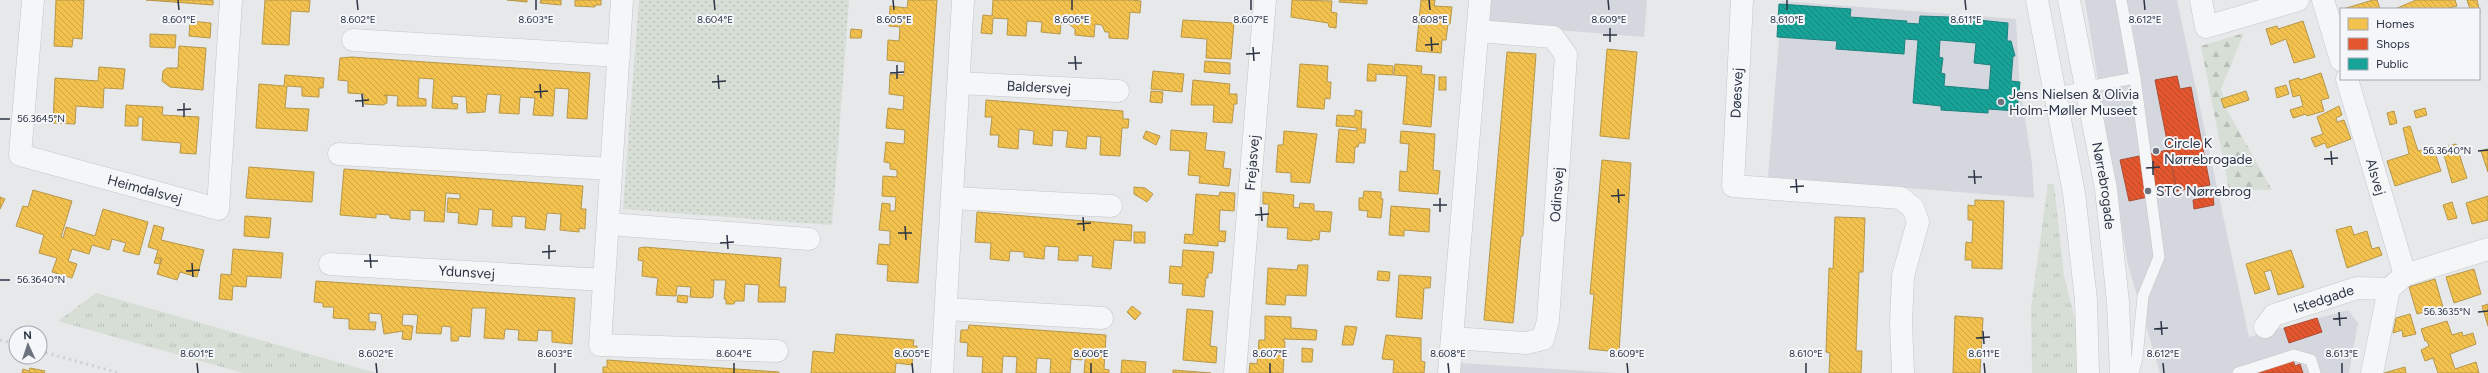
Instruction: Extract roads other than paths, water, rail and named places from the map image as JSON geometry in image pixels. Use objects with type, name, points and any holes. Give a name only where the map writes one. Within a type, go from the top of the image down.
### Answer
[{"type":"street","name":"Heimdalsvej","points":[[33,0],[20,155],[218,209],[231,0]]},
{"type":"street","points":[[622,0],[600,345],[777,351]]},
{"type":"street","points":[[942,373],[963,0]]},
{"type":"street","name":"Frejasvej","points":[[1235,373],[1265,0]]},
{"type":"street","points":[[1449,373],[1480,0]]},
{"type":"street","name":"Døesvej","points":[[1742,0],[1733,186],[1901,198],[1913,208],[1918,222],[1903,276],[1900,322],[1903,373]]},
{"type":"street","points":[[2037,0],[2074,193],[2086,300],[2088,373]]},
{"type":"street","name":"Nørrebrogade","points":[[2069,0],[2106,189],[2118,302],[2121,373]]},
{"type":"street","points":[[2201,0],[2206,27],[2298,0]]},
{"type":"street","points":[[2323,0],[2340,57]]},
{"type":"street","name":"Odinsvej","points":[[1452,338],[1526,343],[1543,339],[1548,321],[1566,55],[1553,37],[1478,31]]},
{"type":"street","points":[[353,40],[619,56]]},
{"type":"street","name":"Alsvej","points":[[2347,80],[2405,274]]},
{"type":"street","name":"Baldersvej","points":[[959,83],[1118,91]]},
{"type":"street","points":[[339,154],[612,169]]},
{"type":"street","points":[[952,198],[1111,206]]},
{"type":"street","points":[[608,224],[808,239]]},
{"type":"street","points":[[2372,373],[2389,289],[2405,274],[2488,249]]},
{"type":"street","name":"Ydunsvej","points":[[330,264],[604,280]]},
{"type":"street","name":"Istedgade","points":[[2266,327],[2274,315],[2357,288],[2389,289]]},
{"type":"street","points":[[946,309],[1102,318]]},
{"type":"lane","points":[[2121,0],[2135,78],[2159,258],[2143,296],[2137,358],[2133,373]]},
{"type":"lane","points":[[2056,93],[2135,78]]},
{"type":"lane","points":[[2238,373],[2294,355],[2311,360],[2315,373]]},
{"type":"railway","points":[[0,340],[8,342]]},
{"type":"railway","points":[[48,353],[119,373]]},
{"type":"place","name":"Jens Nielsen & Olivia Holm-Møller Museet","points":[[2001,102]]},
{"type":"place","name":"Circle K Nørrebrogade","points":[[2156,151]]},
{"type":"place","name":"STC Nørrebrog","points":[[2148,191]]}]
